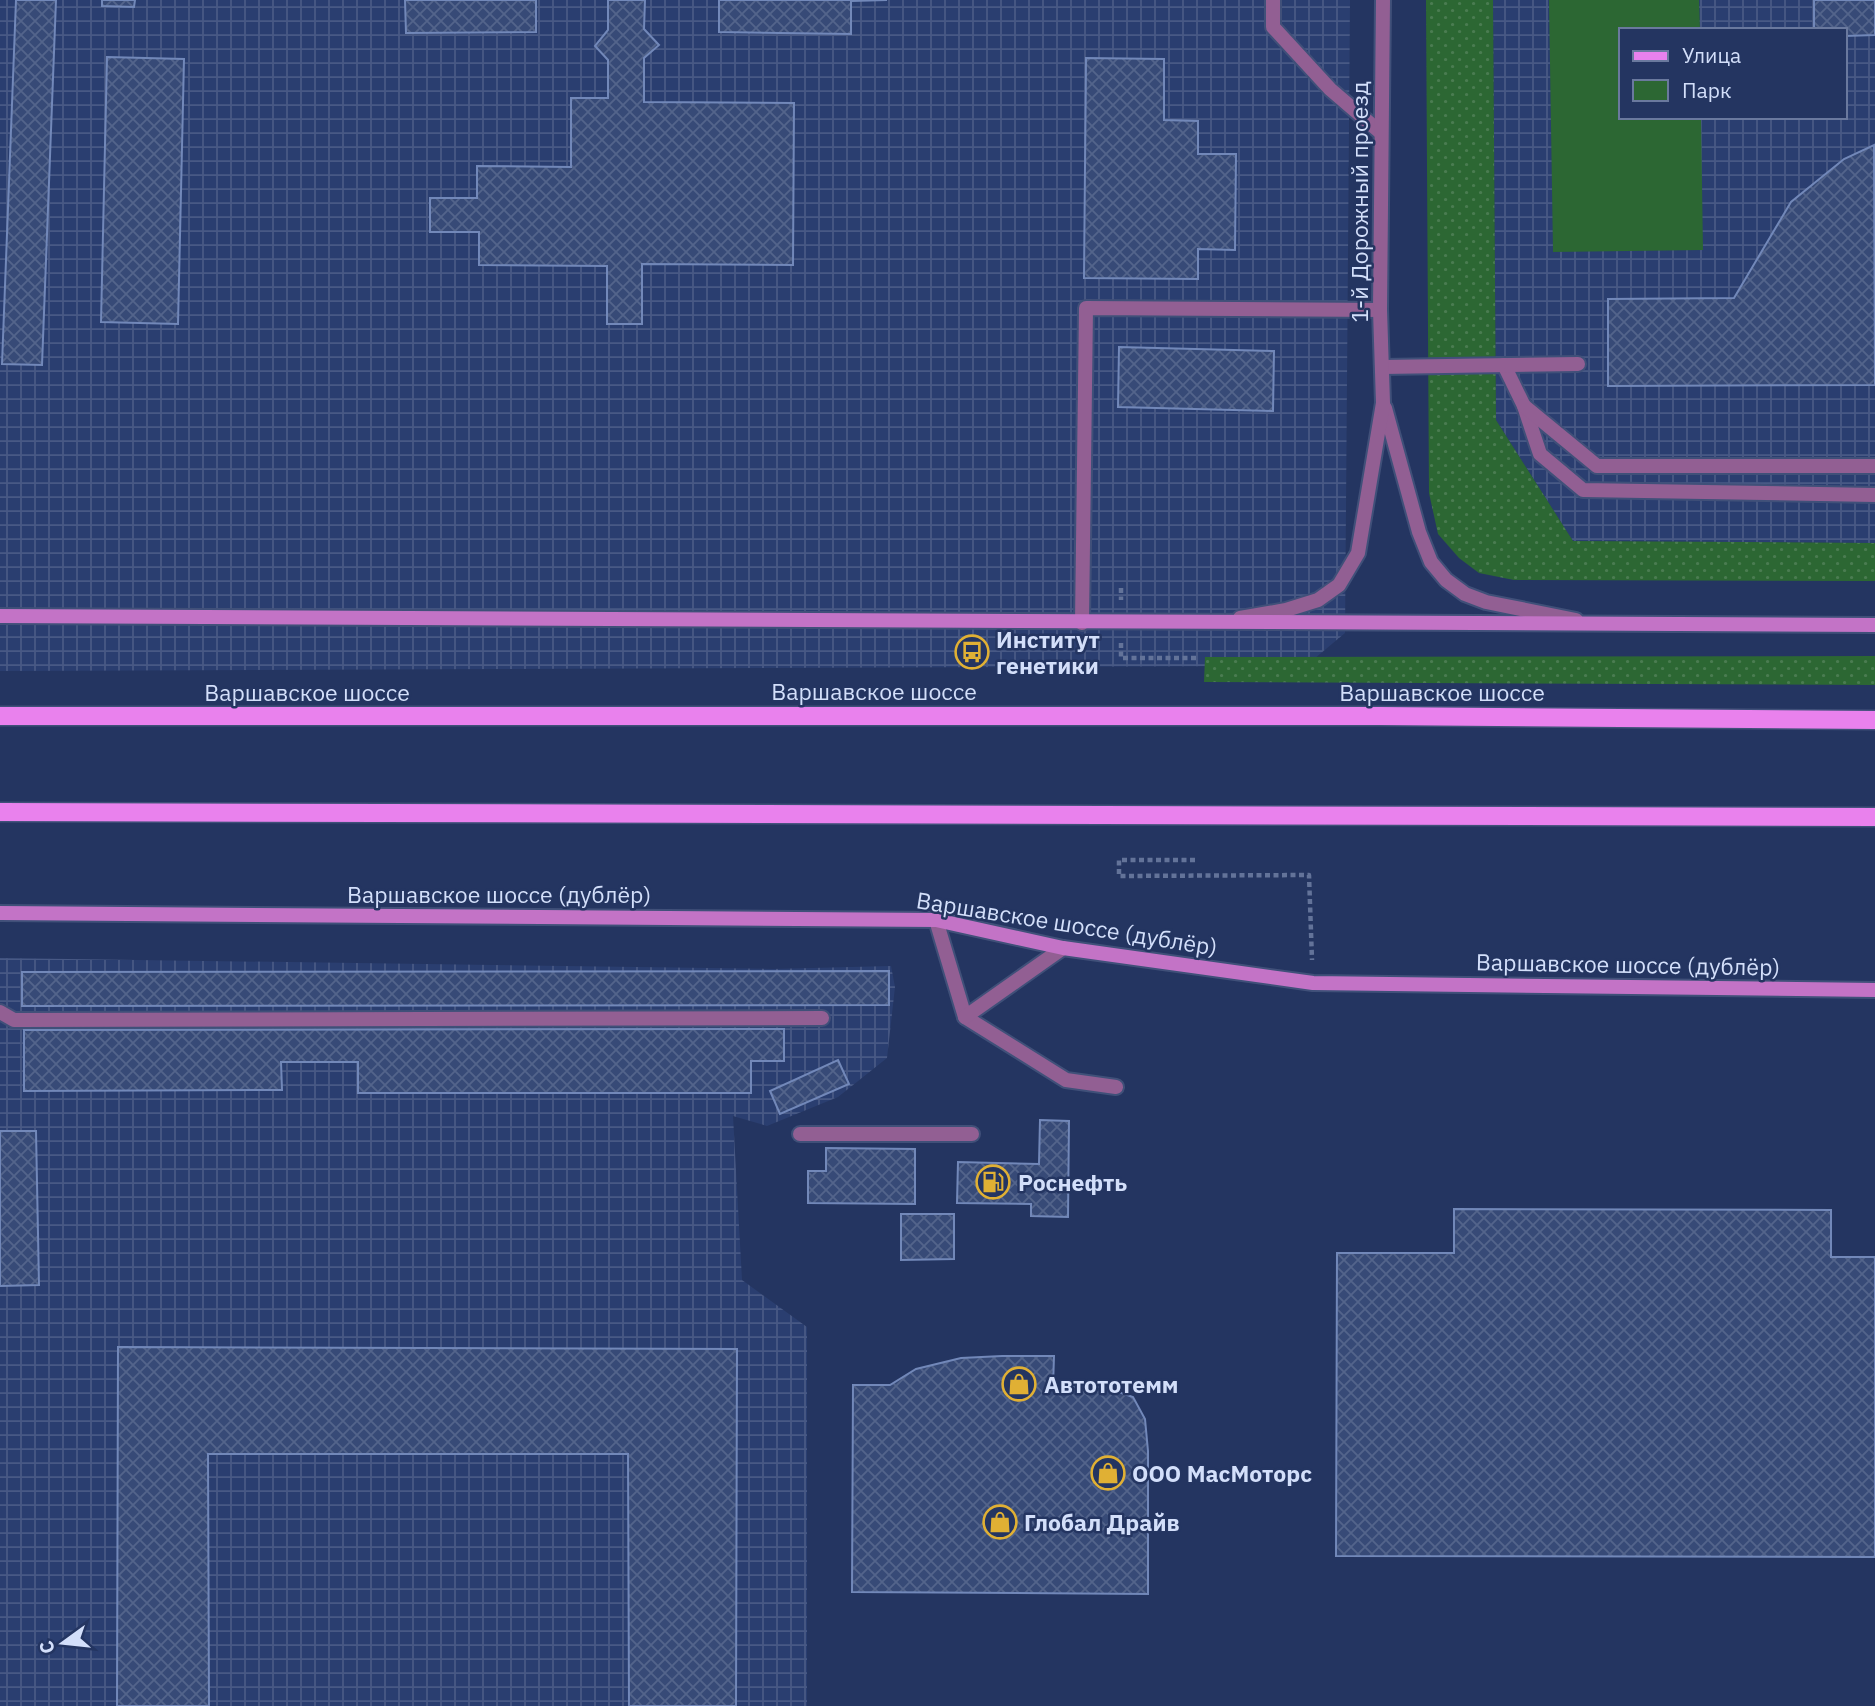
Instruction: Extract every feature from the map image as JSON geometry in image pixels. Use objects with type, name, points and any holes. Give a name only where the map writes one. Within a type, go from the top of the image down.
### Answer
[{"type":"main road","points":[[0,616],[1875,625]]},
{"type":"main road","name":"Варшавское шоссе","points":[[0,716],[1379,716],[1875,720]]},
{"type":"main road","points":[[0,812],[1875,817]]},
{"type":"main road","name":"Варшавское шоссе (дублёр)","points":[[0,913],[936,920],[1063,948],[1313,983],[1875,990]]},
{"type":"street","points":[[1273,0],[1273,27],[1330,89],[1380,132]]},
{"type":"street","name":"1-й Дорожный проезд","points":[[1383,0],[1380,132],[1383,403]]},
{"type":"street","points":[[1083,623],[1086,308],[1380,310]]},
{"type":"street","points":[[1382,367],[1578,364]]},
{"type":"street","points":[[1504,365],[1524,406],[1541,454],[1583,490],[1875,495]]},
{"type":"street","points":[[1204,623],[1286,610],[1318,600],[1339,585],[1358,553],[1383,403]]},
{"type":"street","points":[[1383,403],[1419,532],[1430,562],[1446,580],[1465,594],[1486,601],[1598,624]]},
{"type":"street","points":[[1524,406],[1597,466],[1875,466]]},
{"type":"street","points":[[936,920],[965,1017],[1066,1080],[1116,1087]]},
{"type":"street","points":[[965,1017],[1063,948]]},
{"type":"street","points":[[0,1012],[14,1020],[822,1018]]},
{"type":"street","points":[[800,1134],[972,1134]]},
{"type":"path","points":[[1121,658],[1197,658]]},
{"type":"path","points":[[1195,860],[1119,860],[1119,876],[1309,875],[1313,983]]},
{"type":"shaded area","points":[[0,0],[1350,0],[1345,633],[1314,659],[1264,666],[0,671]]},
{"type":"shaded area","points":[[1493,0],[1875,0],[1875,543],[1573,541],[1496,420]]},
{"type":"shaded area","points":[[0,958],[773,969],[891,966],[895,987],[887,1058],[838,1097],[767,1126],[733,1116],[742,1280],[807,1327],[807,1706],[0,1706]]},
{"type":"green space","points":[[1426,0],[1493,0],[1496,420],[1573,541],[1875,543],[1875,581],[1514,580],[1479,573],[1459,558],[1438,534],[1429,493]]},
{"type":"green space","points":[[1549,0],[1699,0],[1700,28],[1619,28],[1619,119],[1701,119],[1703,250],[1553,252]]},
{"type":"green space","points":[[1875,656],[1875,685],[1204,682],[1205,657]]},
{"type":"building","points":[[16,0],[56,0],[42,365],[2,364]]},
{"type":"building","points":[[102,0],[135,0],[134,7],[102,6]]},
{"type":"building","points":[[405,0],[536,0],[536,32],[406,33]]},
{"type":"building","points":[[608,0],[645,0],[644,29],[659,45],[644,58],[644,102],[794,103],[793,265],[642,264],[642,324],[607,324],[607,266],[479,265],[479,232],[430,232],[430,198],[477,198],[477,166],[571,167],[571,98],[608,98],[608,60],[595,46],[608,30]]},
{"type":"building","points":[[719,0],[887,0],[851,1],[851,34],[719,32]]},
{"type":"building","points":[[1814,0],[1875,0],[1875,35],[1847,36],[1847,28],[1814,28]]},
{"type":"building","points":[[107,57],[184,59],[178,324],[101,322]]},
{"type":"building","points":[[1086,58],[1164,59],[1164,120],[1198,121],[1198,154],[1236,154],[1235,250],[1198,249],[1198,279],[1084,278]]},
{"type":"building","points":[[1874,145],[1875,385],[1608,386],[1608,299],[1734,298],[1791,202],[1844,159]]},
{"type":"building","points":[[1119,347],[1274,351],[1273,411],[1118,407]]},
{"type":"building","points":[[889,971],[889,1005],[22,1006],[22,972]]},
{"type":"building","points":[[784,1029],[784,1061],[751,1061],[751,1093],[358,1093],[358,1062],[281,1062],[282,1090],[24,1091],[24,1030]]},
{"type":"building","points":[[838,1060],[849,1084],[780,1114],[770,1091]]},
{"type":"building","points":[[1040,1120],[1069,1121],[1068,1217],[1031,1216],[1031,1204],[957,1203],[958,1162],[1039,1164]]},
{"type":"building","points":[[0,1131],[36,1131],[39,1285],[0,1286]]},
{"type":"building","points":[[826,1148],[915,1149],[915,1204],[808,1203],[808,1171],[826,1171]]},
{"type":"building","points":[[1454,1209],[1831,1210],[1831,1257],[1875,1257],[1875,1557],[1336,1556],[1337,1253],[1454,1253]]},
{"type":"building","points":[[901,1214],[954,1214],[954,1259],[901,1260]]},
{"type":"building","points":[[118,1347],[737,1349],[736,1706],[629,1706],[628,1454],[208,1454],[209,1706],[117,1706]]},
{"type":"building","name":"Глобал Драйв","points":[[1054,1356],[1053,1387],[1104,1387],[1133,1397],[1145,1419],[1148,1451],[1148,1594],[852,1592],[853,1385],[890,1385],[916,1369],[961,1358]]},
{"type":"place","name":"Институт генетики","points":[[972,652]]},
{"type":"place","name":"Роснефть","points":[[993,1182]]},
{"type":"place","name":"Автототемм","points":[[1019,1384]]},
{"type":"place","name":"ООО МасМоторс","points":[[1108,1473]]},
{"type":"place","name":"Глобал Драйв","points":[[1000,1522]]}]
